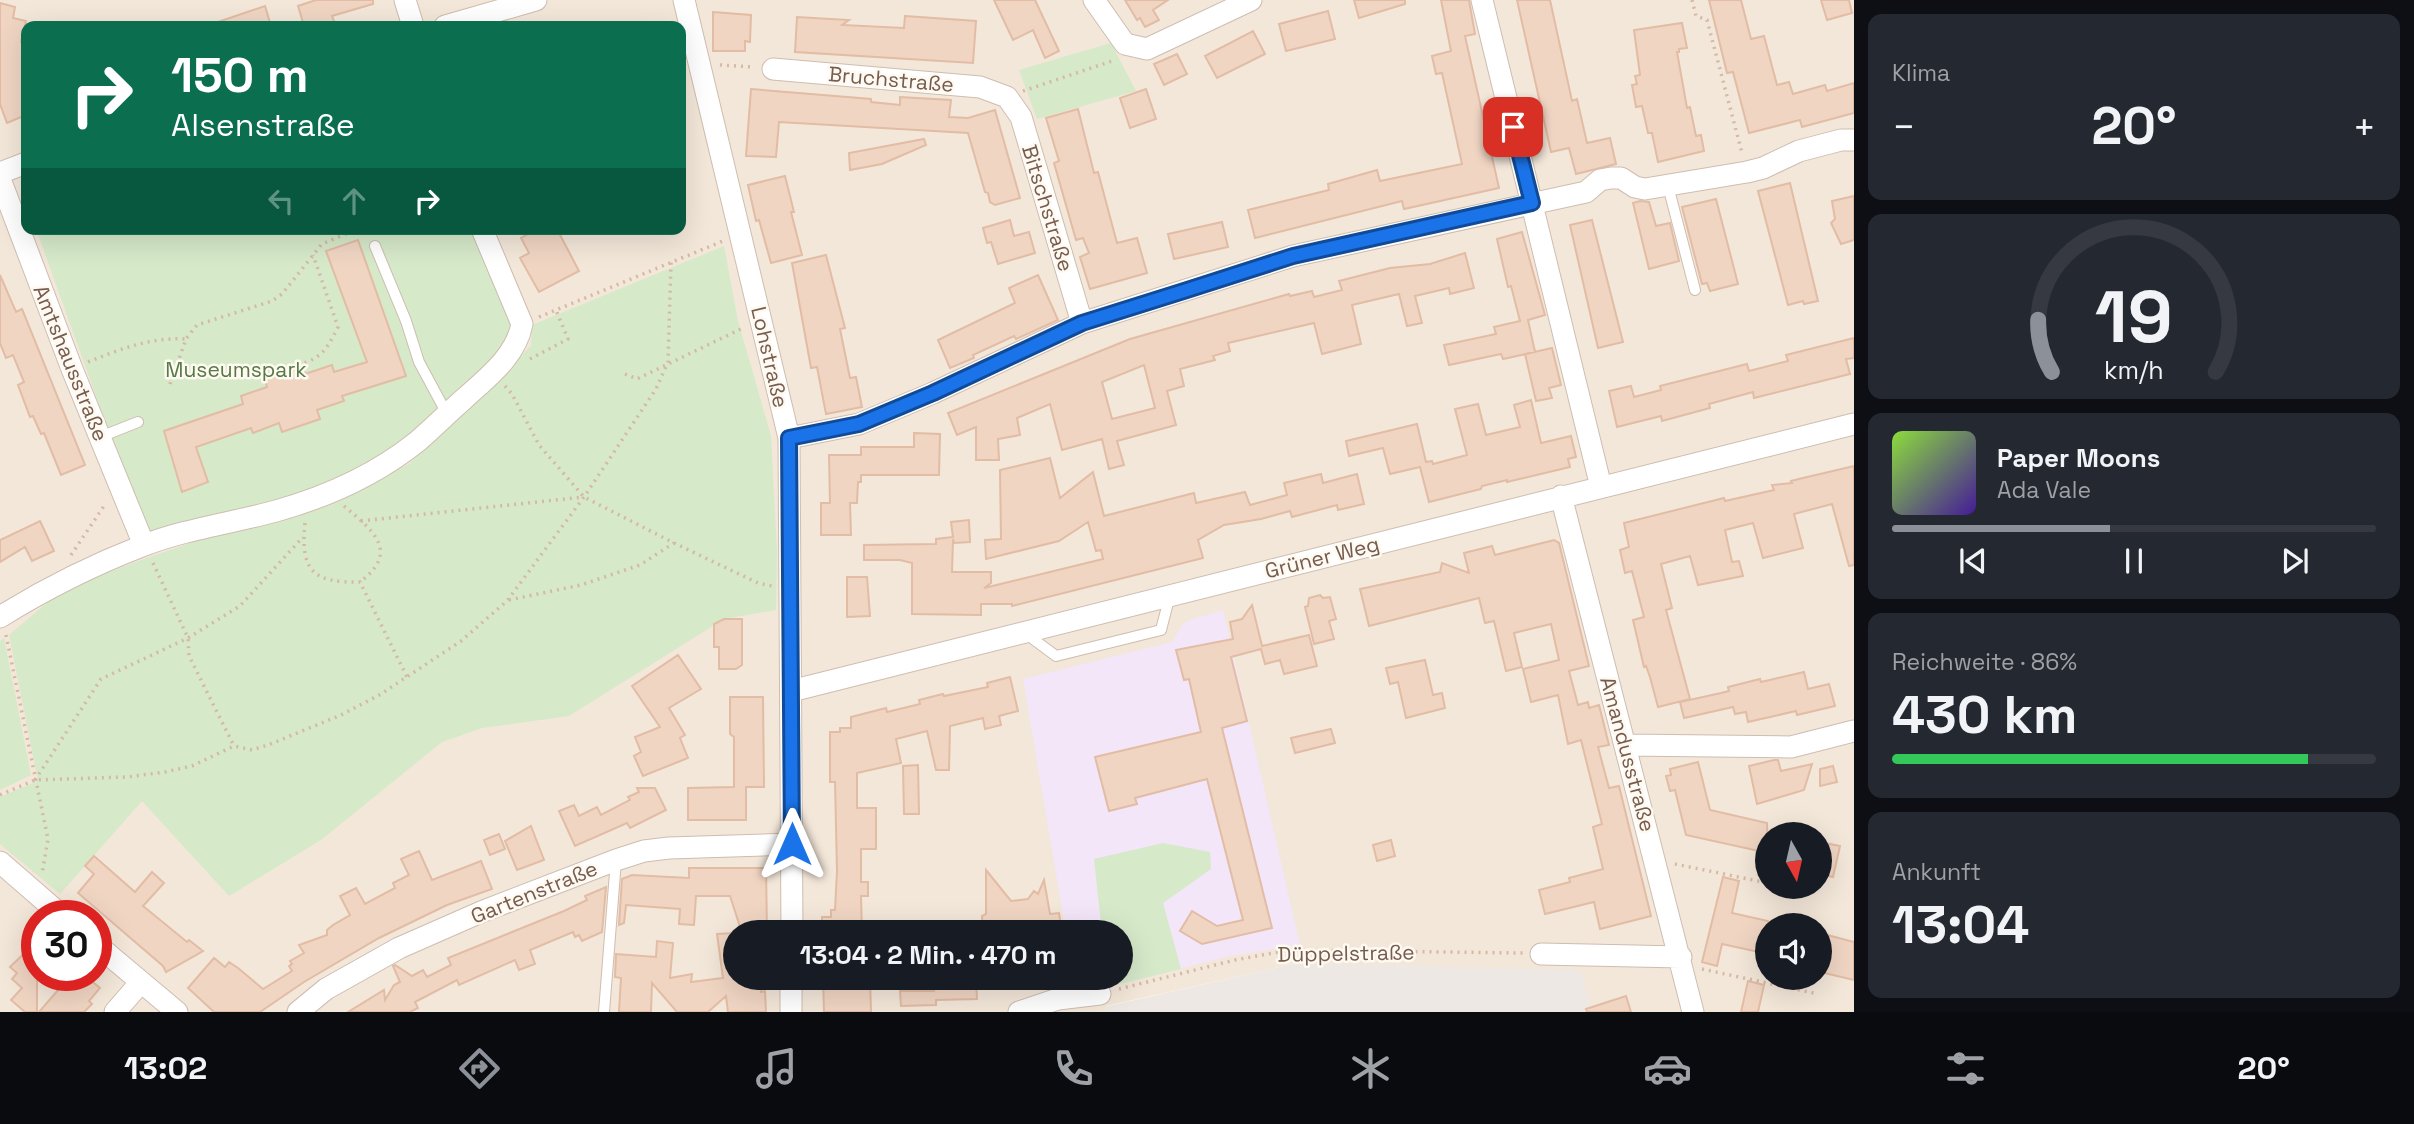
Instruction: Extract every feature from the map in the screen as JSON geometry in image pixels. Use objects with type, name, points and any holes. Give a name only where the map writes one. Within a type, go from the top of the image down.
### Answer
[{"type":"street","points":[[405,0],[411,21]]},
{"type":"street","points":[[463,21],[537,0]]},
{"type":"street","name":"Lohstraße","points":[[684,0],[697,64],[741,233],[789,438],[792,920]]},
{"type":"street","points":[[1094,0],[1125,44],[1147,49],[1251,0]]},
{"type":"street","points":[[1482,0],[1601,487]]},
{"type":"street","name":"Bruchstraße","points":[[773,69],[979,87],[1007,97]]},
{"type":"street","name":"Bitschstraße","points":[[1007,97],[1021,117],[1082,323]]},
{"type":"street","points":[[789,438],[859,424],[933,393],[1082,323],[1293,256],[1586,192],[1601,180],[1621,178],[1635,187],[1646,189],[1668,186],[1747,172],[1763,168],[1799,151],[1840,140],[1854,140]]},
{"type":"street","points":[[0,173],[21,165]]},
{"type":"street","name":"Amtshausstraße","points":[[0,179],[21,234]]},
{"type":"street","name":"Amtshausstraße","points":[[21,235],[72,369],[145,545]]},
{"type":"street","points":[[1,616],[64,580],[145,545],[277,511],[316,497],[382,465],[417,441],[490,374],[512,351],[519,338],[522,324],[485,235]]},
{"type":"street","name":"Grüner Weg","points":[[791,691],[1854,424]]},
{"type":"street","name":"Amandusstraße","points":[[1562,496],[1693,1012]]},
{"type":"street","points":[[1626,745],[1791,747],[1854,731]]},
{"type":"street","name":"Gartenstraße","points":[[299,1012],[326,989],[399,948],[481,912],[615,860],[644,851],[669,848],[792,844]]},
{"type":"street","points":[[0,862],[42,900]]},
{"type":"street","points":[[1541,954],[1682,961]]},
{"type":"street","points":[[112,958],[177,1012]]},
{"type":"street","points":[[115,1012],[141,982]]},
{"type":"street","points":[[791,990],[791,1012]]},
{"type":"street","points":[[1019,1012],[1058,999],[1100,994]]},
{"type":"lane","points":[[1668,186],[1695,290]]},
{"type":"lane","points":[[375,246],[419,362],[447,414]]},
{"type":"lane","points":[[100,437],[138,422]]},
{"type":"lane","points":[[1025,633],[1056,656],[1161,630],[1170,595]]},
{"type":"lane","points":[[604,1012],[615,860]]},
{"type":"path","points":[[1692,0],[1696,16],[1707,20],[1747,172]]},
{"type":"path","points":[[1007,97],[1147,49]]},
{"type":"path","points":[[697,64],[773,69]]},
{"type":"path","points":[[522,324],[741,233]]},
{"type":"path","points":[[170,384],[187,339],[197,325],[244,311],[282,294],[322,244],[343,235]]},
{"type":"path","points":[[298,365],[314,360],[323,353],[338,327],[313,255]]},
{"type":"path","points":[[0,795],[35,780],[127,777],[165,772],[192,766],[234,746],[252,750],[268,745],[341,715],[381,694],[461,641],[507,601],[584,497],[656,389],[668,362],[671,262]]},
{"type":"path","points":[[522,366],[531,358],[568,339],[556,310]]},
{"type":"path","points":[[625,374],[637,379],[761,320]]},
{"type":"path","points":[[72,369],[142,342],[166,338],[187,339]]},
{"type":"path","points":[[490,374],[502,382],[512,394],[539,444],[584,497],[758,583],[791,591]]},
{"type":"path","points":[[64,580],[63,569],[88,527],[120,485]]},
{"type":"path","points":[[35,780],[101,680],[188,638],[240,606],[303,537],[316,497],[342,505],[377,538],[380,556],[376,570],[360,582],[336,583],[318,577],[311,570],[305,554],[303,537]]},
{"type":"path","points":[[361,521],[584,497]]},
{"type":"path","points":[[507,601],[581,585],[640,565],[674,543]]},
{"type":"path","points":[[145,545],[188,638],[189,656],[234,746]]},
{"type":"path","points":[[360,582],[407,677]]},
{"type":"path","points":[[1,616],[48,839],[44,869],[35,894]]},
{"type":"path","points":[[1656,860],[1755,880]]},
{"type":"path","name":"Düppelstraße","points":[[1100,994],[1235,960],[1290,950],[1541,954]]},
{"type":"path","points":[[1682,961],[1818,993]]},
{"type":"shaded area","points":[[0,0],[1854,0],[1854,1012],[1593,1012],[1297,963],[1106,1006],[1107,1012],[0,1012]]},
{"type":"shaded area","points":[[1223,610],[1300,945],[1230,956],[1133,981],[1133,920],[1064,920],[1023,679],[1172,642],[1182,625],[1189,620]]},
{"type":"shaded area","points":[[1297,963],[1580,970],[1593,1012],[1107,1012],[1105,1007]]},
{"type":"green space","points":[[1111,43],[1136,91],[1037,119],[1019,70]]},
{"type":"green space","name":"Museumspark","points":[[38,235],[483,235],[512,301],[513,335],[488,366],[396,447],[321,487],[147,538]]},
{"type":"green space","points":[[724,246],[738,321],[771,436],[777,551],[776,610],[724,619],[569,716],[482,728],[442,742],[321,840],[229,896],[142,801],[60,894],[0,844],[0,797],[38,781],[9,635],[62,590],[222,532],[335,500],[409,464],[531,346],[532,325]]},
{"type":"green space","points":[[4,638],[31,775],[0,790],[0,641]]},
{"type":"green space","points":[[1163,843],[1210,852],[1211,869],[1163,903],[1181,969],[1133,981],[1133,920],[1101,920],[1094,859]]},
{"type":"building","points":[[316,0],[373,0],[373,4],[332,16],[334,21],[302,21],[298,6]]},
{"type":"building","points":[[994,0],[1035,0],[1059,51],[1045,58],[1033,30],[1013,40]]},
{"type":"building","points":[[1125,0],[1168,0],[1153,10],[1159,20],[1145,27],[1140,18],[1137,20]]},
{"type":"building","points":[[1354,0],[1405,0],[1405,4],[1359,18]]},
{"type":"building","points":[[1441,0],[1469,0],[1475,34],[1465,36],[1499,188],[1404,209],[1402,201],[1255,238],[1248,210],[1329,190],[1328,184],[1377,170],[1380,181],[1462,164],[1442,73],[1436,74],[1432,56],[1451,51]]},
{"type":"building","points":[[1517,0],[1550,0],[1572,101],[1577,99],[1587,143],[1610,138],[1616,164],[1576,174],[1569,148],[1551,152]]},
{"type":"building","points":[[1709,0],[1741,0],[1751,39],[1764,36],[1777,85],[1789,82],[1793,94],[1825,85],[1827,91],[1854,83],[1854,113],[1802,127],[1800,120],[1749,133],[1733,72],[1727,73]]},
{"type":"building","points":[[1821,0],[1849,0],[1852,13],[1827,20]]},
{"type":"building","points":[[0,3],[15,7],[13,18],[26,21],[21,21],[21,117],[7,123],[0,104]]},
{"type":"building","points":[[265,6],[270,21],[221,21]]},
{"type":"building","points":[[1328,11],[1335,39],[1286,51],[1279,24]]},
{"type":"building","points":[[713,12],[751,15],[750,42],[745,41],[745,51],[713,51]]},
{"type":"building","points":[[905,16],[976,21],[973,63],[795,52],[797,17],[849,20],[842,25],[904,28]]},
{"type":"building","points":[[1682,23],[1687,48],[1677,52],[1687,108],[1690,107],[1696,136],[1701,135],[1704,151],[1658,162],[1652,133],[1648,133],[1642,106],[1636,107],[1632,85],[1637,84],[1635,76],[1640,75],[1634,30]]},
{"type":"building","points":[[1253,31],[1265,54],[1217,78],[1205,56]]},
{"type":"building","points":[[1177,54],[1187,74],[1164,85],[1154,64]]},
{"type":"building","points":[[751,89],[871,99],[871,102],[900,105],[900,97],[951,100],[949,117],[968,118],[995,110],[1020,198],[995,205],[990,202],[968,133],[779,122],[776,157],[746,156]]},
{"type":"building","points":[[1146,89],[1156,119],[1130,128],[1120,98]]},
{"type":"building","points":[[1078,109],[1094,173],[1098,172],[1117,243],[1137,238],[1147,273],[1090,289],[1080,257],[1089,253],[1083,238],[1076,240],[1054,163],[1059,161],[1046,118]]},
{"type":"building","points":[[924,139],[926,145],[882,164],[850,170],[849,153]]},
{"type":"building","points":[[785,176],[802,255],[771,263],[759,220],[756,221],[748,185]]},
{"type":"building","points":[[1790,183],[1818,301],[1788,305],[1758,191]]},
{"type":"building","points":[[1854,196],[1854,240],[1841,244],[1831,223],[1835,219],[1832,201]]},
{"type":"building","points":[[1716,199],[1738,284],[1710,291],[1707,283],[1702,284],[1682,207]]},
{"type":"building","points":[[1649,202],[1656,226],[1670,223],[1679,261],[1649,269],[1633,203]]},
{"type":"building","points":[[1010,220],[1014,236],[1029,232],[1035,253],[998,264],[983,228]]},
{"type":"building","points":[[1592,220],[1623,342],[1598,348],[1570,225]]},
{"type":"building","points":[[1222,222],[1228,247],[1174,259],[1168,234]]},
{"type":"building","points":[[1522,232],[1545,315],[1528,320],[1535,352],[1503,359],[1501,354],[1449,365],[1444,345],[1496,334],[1494,327],[1520,321],[1511,286],[1508,287],[1497,239]]},
{"type":"building","points":[[526,235],[560,235],[579,271],[539,292],[520,258],[529,253],[521,238]]},
{"type":"building","points":[[358,240],[406,376],[342,396],[344,401],[317,410],[320,419],[282,432],[279,423],[253,433],[251,428],[196,447],[208,482],[182,492],[164,431],[243,404],[241,396],[267,387],[265,380],[303,367],[305,374],[332,365],[334,372],[367,362],[326,251]]},
{"type":"building","points":[[1465,253],[1474,288],[1450,294],[1449,288],[1415,296],[1422,323],[1407,326],[1399,294],[1352,305],[1361,344],[1322,354],[1314,323],[1228,343],[1230,351],[1213,356],[1215,360],[1180,369],[1184,386],[1167,391],[1176,425],[1117,441],[1124,465],[1109,469],[1102,439],[1062,450],[1050,404],[1017,418],[1020,435],[998,439],[999,460],[976,460],[976,427],[957,435],[948,413],[1130,339],[1289,294],[1290,296],[1312,291],[1314,297],[1342,290],[1339,281],[1390,268],[1430,264]],"holes":[[[1144,365],[1155,408],[1112,419],[1102,382]]]},
{"type":"building","points":[[826,255],[845,328],[840,329],[850,378],[856,377],[862,407],[826,414],[817,367],[811,368],[792,263]]},
{"type":"building","points":[[0,275],[16,312],[22,309],[85,465],[61,475],[44,433],[41,434],[33,416],[30,417],[18,385],[24,382],[13,355],[6,358],[0,343]]},
{"type":"building","points":[[1038,275],[1058,320],[1016,339],[1014,336],[950,368],[938,340],[1015,303],[1009,288]]},
{"type":"building","points":[[1854,338],[1854,358],[1846,359],[1850,374],[1754,398],[1753,392],[1709,404],[1710,408],[1662,421],[1661,416],[1617,427],[1609,391],[1631,386],[1634,397],[1661,390],[1660,386],[1747,364],[1749,371],[1788,361],[1786,355]]},
{"type":"building","points":[[1552,348],[1561,385],[1549,388],[1552,398],[1536,401],[1525,354]]},
{"type":"building","points":[[1531,400],[1541,443],[1571,436],[1576,457],[1568,459],[1570,467],[1482,486],[1481,489],[1429,502],[1420,467],[1390,474],[1383,448],[1349,456],[1346,441],[1417,424],[1426,462],[1432,461],[1433,464],[1467,455],[1455,409],[1478,404],[1486,435],[1520,427],[1514,405]]},
{"type":"building","points":[[914,433],[940,434],[939,475],[861,475],[857,503],[850,503],[851,535],[821,535],[821,503],[830,503],[829,455],[861,455],[861,447],[914,447]]},
{"type":"building","points":[[1050,458],[1060,498],[1093,472],[1104,516],[1194,493],[1196,503],[1245,492],[1250,505],[1287,495],[1284,483],[1321,474],[1323,483],[1357,474],[1364,504],[1338,510],[1337,505],[1292,517],[1290,511],[1224,525],[1198,540],[1203,558],[1012,606],[981,604],[981,615],[912,614],[912,563],[900,560],[864,560],[864,545],[936,544],[936,539],[953,537],[951,522],[969,520],[970,542],[954,543],[953,539],[952,572],[991,572],[991,583],[984,588],[1103,559],[1101,550],[1096,551],[1088,522],[1059,541],[986,559],[985,540],[1001,539],[1000,470]]},
{"type":"building","points":[[1854,466],[1854,565],[1849,566],[1832,504],[1794,514],[1803,548],[1763,558],[1753,523],[1725,530],[1732,562],[1739,561],[1743,576],[1698,585],[1690,556],[1661,564],[1672,608],[1666,610],[1690,699],[1658,707],[1650,677],[1646,666],[1644,667],[1633,620],[1644,617],[1632,571],[1625,573],[1620,550],[1629,547],[1624,523],[1724,498],[1725,501],[1774,490],[1772,485],[1792,483],[1791,481]]},
{"type":"building","points":[[40,521],[54,551],[32,561],[25,547],[0,562],[0,540]]},
{"type":"building","points":[[1554,540],[1559,543],[1589,666],[1569,671],[1578,705],[1588,702],[1589,708],[1599,705],[1609,745],[1598,747],[1609,788],[1619,786],[1651,916],[1600,929],[1594,902],[1545,914],[1539,890],[1603,869],[1593,827],[1602,824],[1581,740],[1568,744],[1558,695],[1531,702],[1523,669],[1559,660],[1551,624],[1514,633],[1522,667],[1506,671],[1494,621],[1485,623],[1479,598],[1369,626],[1360,589],[1440,572],[1442,563],[1469,573],[1464,553],[1492,546],[1495,555]]},
{"type":"building","points":[[847,577],[867,577],[870,616],[847,617]]},
{"type":"building","points":[[1320,595],[1323,598],[1330,597],[1336,619],[1329,621],[1334,639],[1314,644],[1305,607],[1308,606],[1309,598]]},
{"type":"building","points":[[1252,605],[1262,646],[1309,635],[1317,666],[1284,674],[1280,660],[1265,664],[1261,649],[1231,657],[1247,721],[1222,728],[1272,928],[1202,944],[1180,931],[1192,911],[1217,926],[1243,920],[1207,779],[1135,798],[1137,804],[1109,811],[1095,757],[1201,732],[1189,679],[1184,680],[1176,650],[1233,639],[1230,622],[1242,619]]},
{"type":"building","points":[[724,619],[742,619],[742,665],[736,669],[719,669],[719,647],[714,647],[714,624]]},
{"type":"building","points":[[678,655],[701,689],[669,708],[685,735],[680,738],[688,758],[643,776],[634,756],[641,752],[635,737],[660,727],[632,686]]},
{"type":"building","points":[[1425,660],[1433,695],[1442,693],[1445,708],[1406,718],[1398,682],[1390,684],[1386,668]]},
{"type":"building","points":[[1804,672],[1808,689],[1829,684],[1835,706],[1797,715],[1796,711],[1748,722],[1746,712],[1735,714],[1733,707],[1684,718],[1680,702],[1729,691],[1728,687],[1760,679],[1761,682]]},
{"type":"building","points":[[1010,677],[1018,711],[999,716],[1001,725],[985,729],[983,718],[950,726],[949,770],[936,770],[927,731],[896,739],[901,763],[857,773],[857,808],[876,808],[876,849],[861,849],[861,882],[868,882],[868,896],[861,896],[862,920],[822,920],[822,917],[831,917],[831,910],[835,910],[837,871],[835,782],[830,782],[830,732],[851,728],[851,717],[886,708],[887,712],[920,704],[919,700],[943,694],[944,696],[988,687],[987,683]]},
{"type":"building","points":[[730,697],[763,697],[764,787],[746,787],[746,820],[688,820],[688,788],[734,787],[734,737],[730,734]]},
{"type":"building","points":[[1331,729],[1335,743],[1295,753],[1291,738]]},
{"type":"building","points":[[1778,760],[1781,771],[1812,764],[1804,790],[1757,804],[1749,766]]},
{"type":"building","points":[[1698,762],[1710,810],[1763,822],[1755,822],[1755,850],[1686,835],[1675,790],[1670,791],[1666,776],[1671,775],[1670,769]]},
{"type":"building","points":[[918,765],[919,814],[904,814],[903,766]]},
{"type":"building","points":[[1833,766],[1837,782],[1820,786],[1820,769]]},
{"type":"building","points":[[637,788],[655,788],[666,810],[630,828],[627,823],[575,846],[559,811],[574,805],[579,816],[597,807],[601,815],[630,800],[628,797],[639,792]]},
{"type":"building","points":[[531,826],[544,860],[517,870],[505,841]]},
{"type":"building","points":[[499,834],[505,849],[490,855],[484,840]]},
{"type":"building","points":[[1391,840],[1395,856],[1377,861],[1373,845]]},
{"type":"building","points":[[1832,844],[1840,846],[1832,877]]},
{"type":"building","points":[[419,851],[432,880],[481,861],[492,889],[447,905],[379,938],[304,982],[260,1012],[214,1012],[188,988],[214,958],[225,967],[229,962],[263,989],[292,971],[290,961],[304,953],[299,945],[327,935],[327,930],[350,915],[340,896],[356,888],[365,904],[395,888],[393,883],[409,875],[401,859]]},
{"type":"building","points":[[94,856],[135,892],[152,872],[164,883],[143,906],[187,942],[189,940],[203,951],[166,972],[163,966],[112,922],[112,900],[86,900],[78,893],[94,874],[85,866]]},
{"type":"building","points":[[689,868],[766,868],[767,920],[738,920],[730,896],[696,896],[694,925],[679,924],[680,909],[626,905],[624,923],[619,925],[622,879],[632,875],[689,878]]},
{"type":"building","points":[[986,870],[1011,901],[1028,899],[1034,891],[1038,894],[1044,880],[1050,914],[1059,913],[1060,920],[982,920],[982,916],[986,914]]},
{"type":"building","points":[[1723,877],[1739,881],[1732,913],[1755,918],[1755,951],[1722,944],[1717,966],[1702,962]]},
{"type":"building","points":[[606,887],[602,932],[582,941],[579,935],[575,937],[573,932],[530,950],[535,964],[519,970],[515,960],[459,985],[457,980],[415,1002],[418,1008],[410,1012],[348,1012],[384,990],[385,1000],[394,985],[400,982],[393,966],[395,965],[412,976],[423,970],[427,977],[451,965],[448,958],[564,911],[587,900],[585,896]]},
{"type":"building","points":[[717,934],[723,934],[723,978]]},
{"type":"building","points":[[1832,936],[1854,942],[1854,980],[1832,975]]},
{"type":"building","points":[[657,941],[673,943],[670,978],[692,974],[691,982],[723,978],[723,990],[765,991],[766,1012],[728,1012],[726,996],[708,1012],[677,1012],[652,983],[651,1012],[619,1012],[621,978],[615,977],[616,954],[656,957]]},
{"type":"building","points":[[21,956],[21,987],[12,979],[17,973],[10,967]]},
{"type":"building","points":[[1748,981],[1755,983],[1755,990],[1763,990],[1758,1012],[1741,1012]]},
{"type":"building","points":[[21,989],[37,991],[37,1012],[25,1012],[11,1000]]},
{"type":"building","points":[[823,990],[870,990],[871,1012],[824,1012]]},
{"type":"building","points":[[977,990],[977,999],[936,1000],[936,1005],[901,1006],[900,991]]},
{"type":"building","points":[[57,991],[97,991],[89,1001],[92,1004],[84,1012],[39,1012]]},
{"type":"building","points":[[1626,996],[1631,1012],[1587,1012],[1586,1009]]},
{"type":"route","points":[[792,844],[789,438],[859,424],[933,393],[1082,323],[1293,256],[1532,203],[1513,127]]}]
